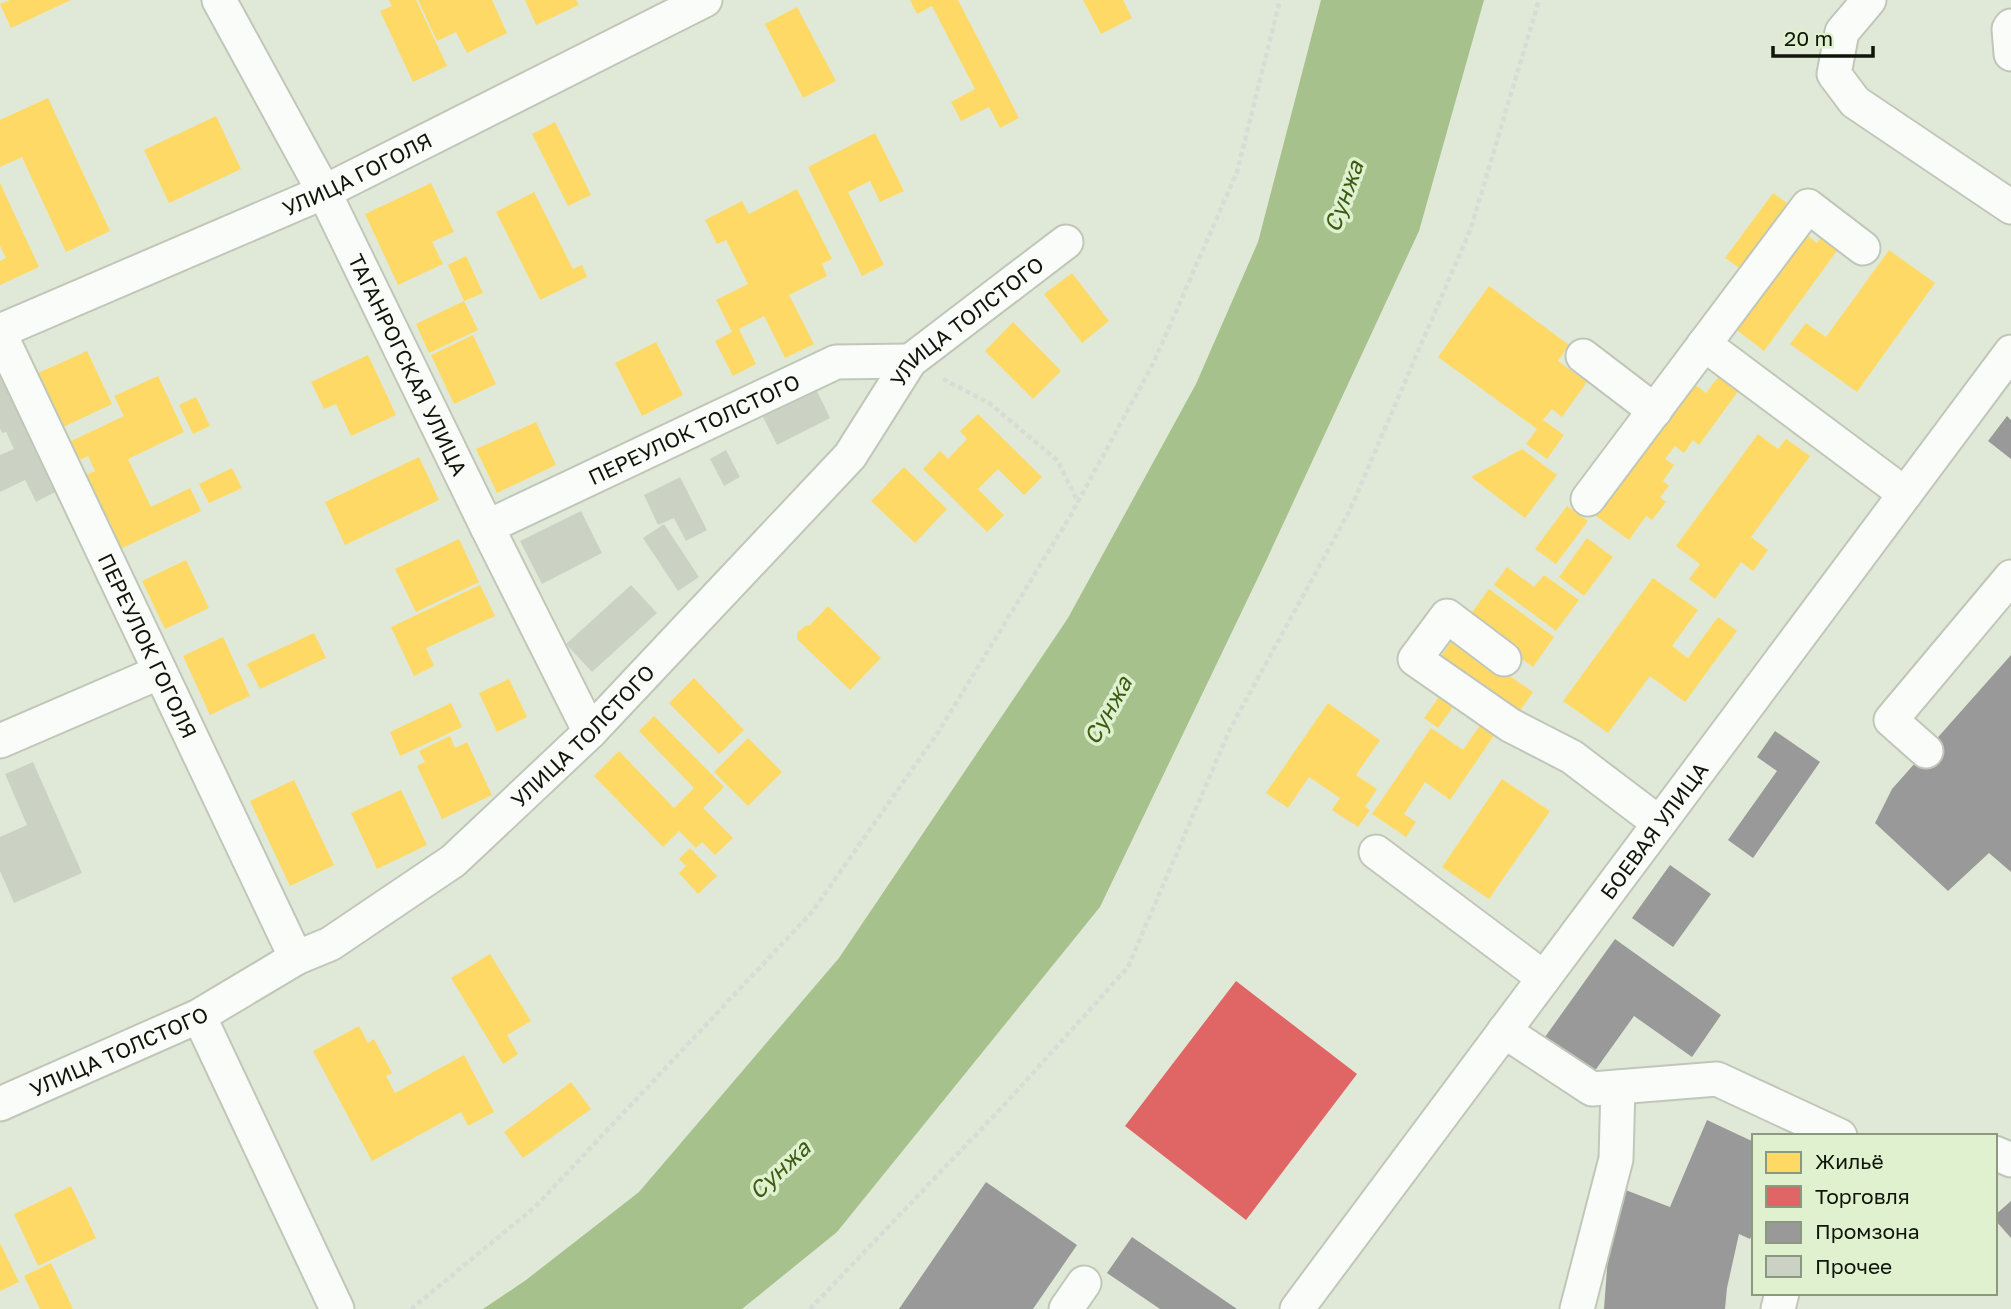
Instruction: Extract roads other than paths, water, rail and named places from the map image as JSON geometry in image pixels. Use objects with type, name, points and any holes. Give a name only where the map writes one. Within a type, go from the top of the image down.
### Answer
[{"type":"street","name":"ТАГАНРОГСКАЯ УЛИЦА","points":[[219,0],[324,192],[590,732]]},
{"type":"street","name":"УЛИЦА ГОГОЛЯ","points":[[0,332],[324,192],[705,0]]},
{"type":"street","points":[[1868,0],[1842,32],[1834,74],[1855,102],[2011,207]]},
{"type":"street","points":[[2004,0],[2011,5]]},
{"type":"street","points":[[2011,26],[2011,54]]},
{"type":"street","points":[[1588,499],[1808,206],[1863,248]]},
{"type":"street","name":"УЛИЦА ТОЛСТОГО","points":[[0,1104],[199,1016],[296,958],[330,944],[453,862],[590,732],[850,456],[910,361],[1066,242]]},
{"type":"street","name":"ПЕРЕУЛОК ГОГОЛЯ","points":[[0,332],[296,958]]},
{"type":"street","points":[[1704,345],[1905,494]]},
{"type":"street","points":[[1583,356],[1655,411]]},
{"type":"street","name":"ПЕРЕУЛОК ТОЛСТОГО","points":[[487,527],[836,362],[910,361]]},
{"type":"street","name":"БОЕВАЯ УЛИЦА","points":[[1297,1309],[1905,494],[2005,372]]},
{"type":"street","points":[[1926,751],[1891,720],[2011,577]]},
{"type":"street","points":[[1504,659],[1447,616],[1415,659],[1510,725],[1572,757],[1659,823]]},
{"type":"street","points":[[0,741],[160,672]]},
{"type":"street","points":[[1376,852],[1544,978]]},
{"type":"street","points":[[199,1016],[337,1309]]},
{"type":"street","points":[[1504,1031],[1592,1089],[1717,1079],[1836,1134]]},
{"type":"street","points":[[1577,1309],[1616,1159],[1619,1087]]},
{"type":"water","name":"Сунжа","points":[[1321,0],[1484,0],[1419,231],[1266,561],[1100,907],[837,1232],[742,1309],[483,1309],[526,1280],[639,1192],[839,958],[1068,618],[1196,384],[1258,242]]}]
